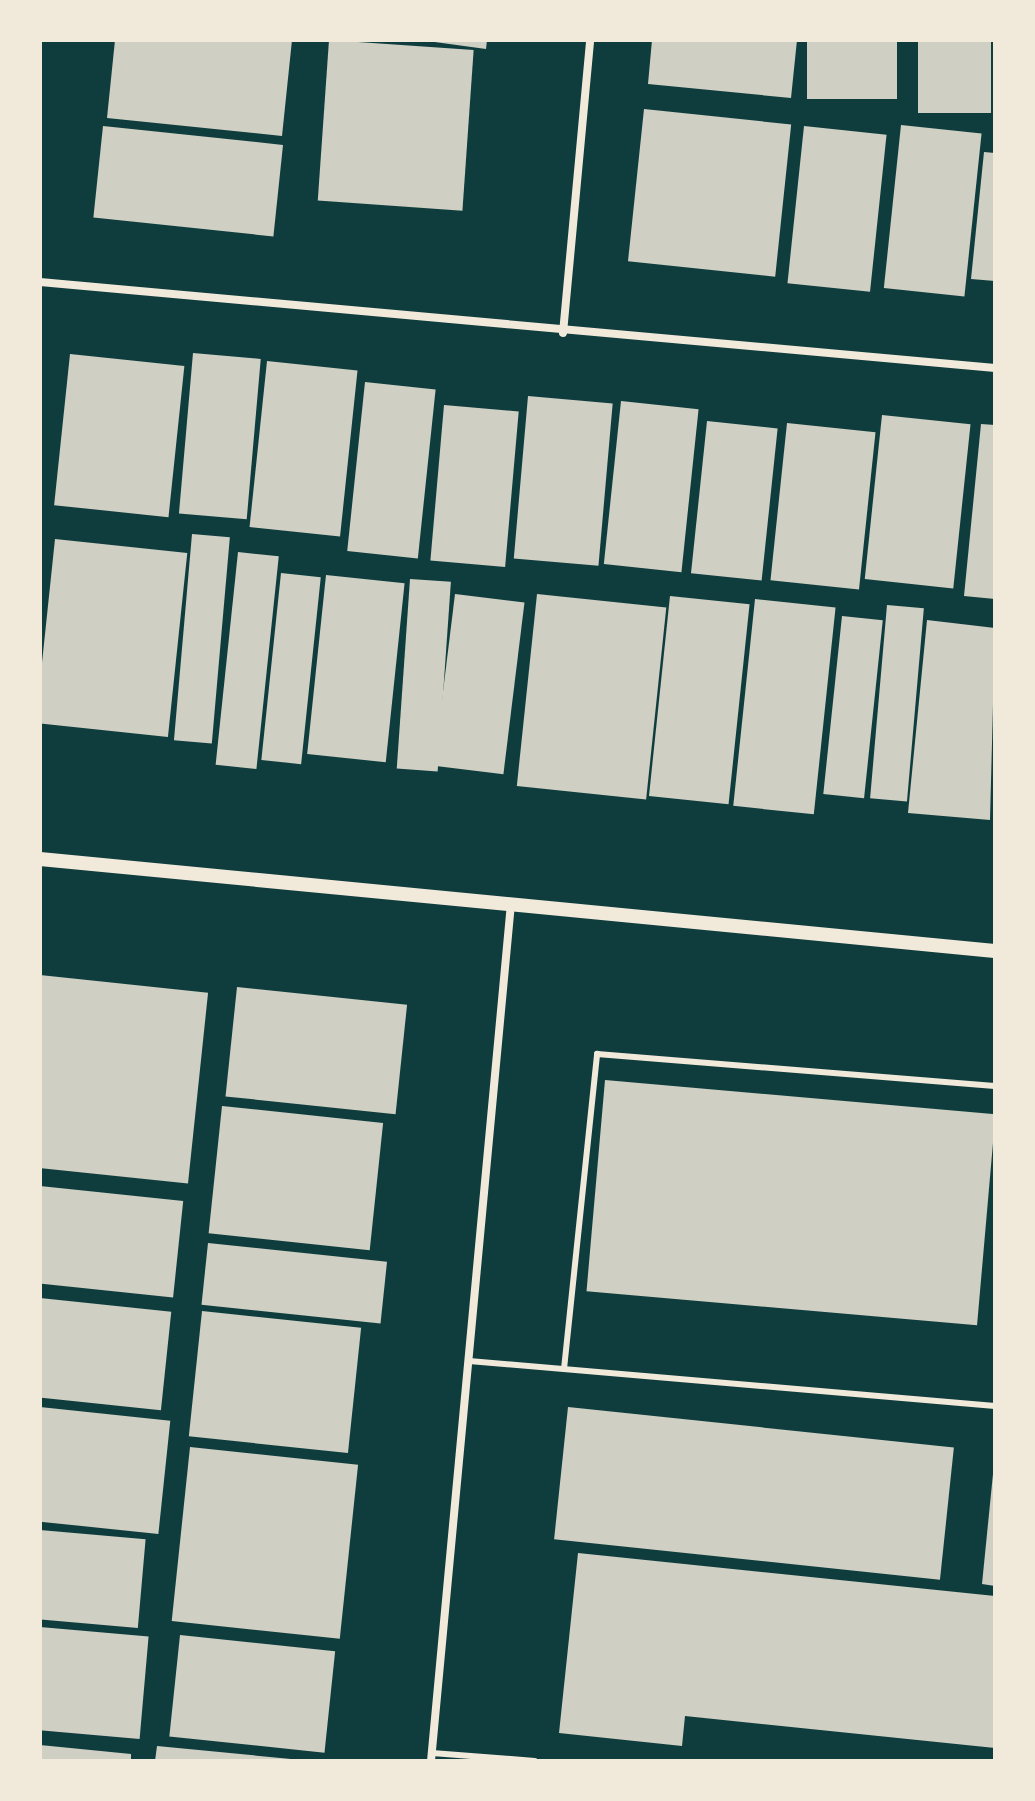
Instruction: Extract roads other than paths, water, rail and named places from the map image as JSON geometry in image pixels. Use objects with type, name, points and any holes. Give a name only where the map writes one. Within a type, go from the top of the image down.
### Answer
[{"type":"street","points":[[563,333],[590,40]]},
{"type":"street","points":[[40,282],[563,333],[995,368]]},
{"type":"street","points":[[40,859],[995,951]]},
{"type":"street","points":[[431,1757],[511,904]]},
{"type":"lane","points":[[564,1369],[597,1054],[995,1086]]},
{"type":"lane","points":[[469,1361],[995,1406]]},
{"type":"lane","points":[[431,1757],[535,1761]]}]
